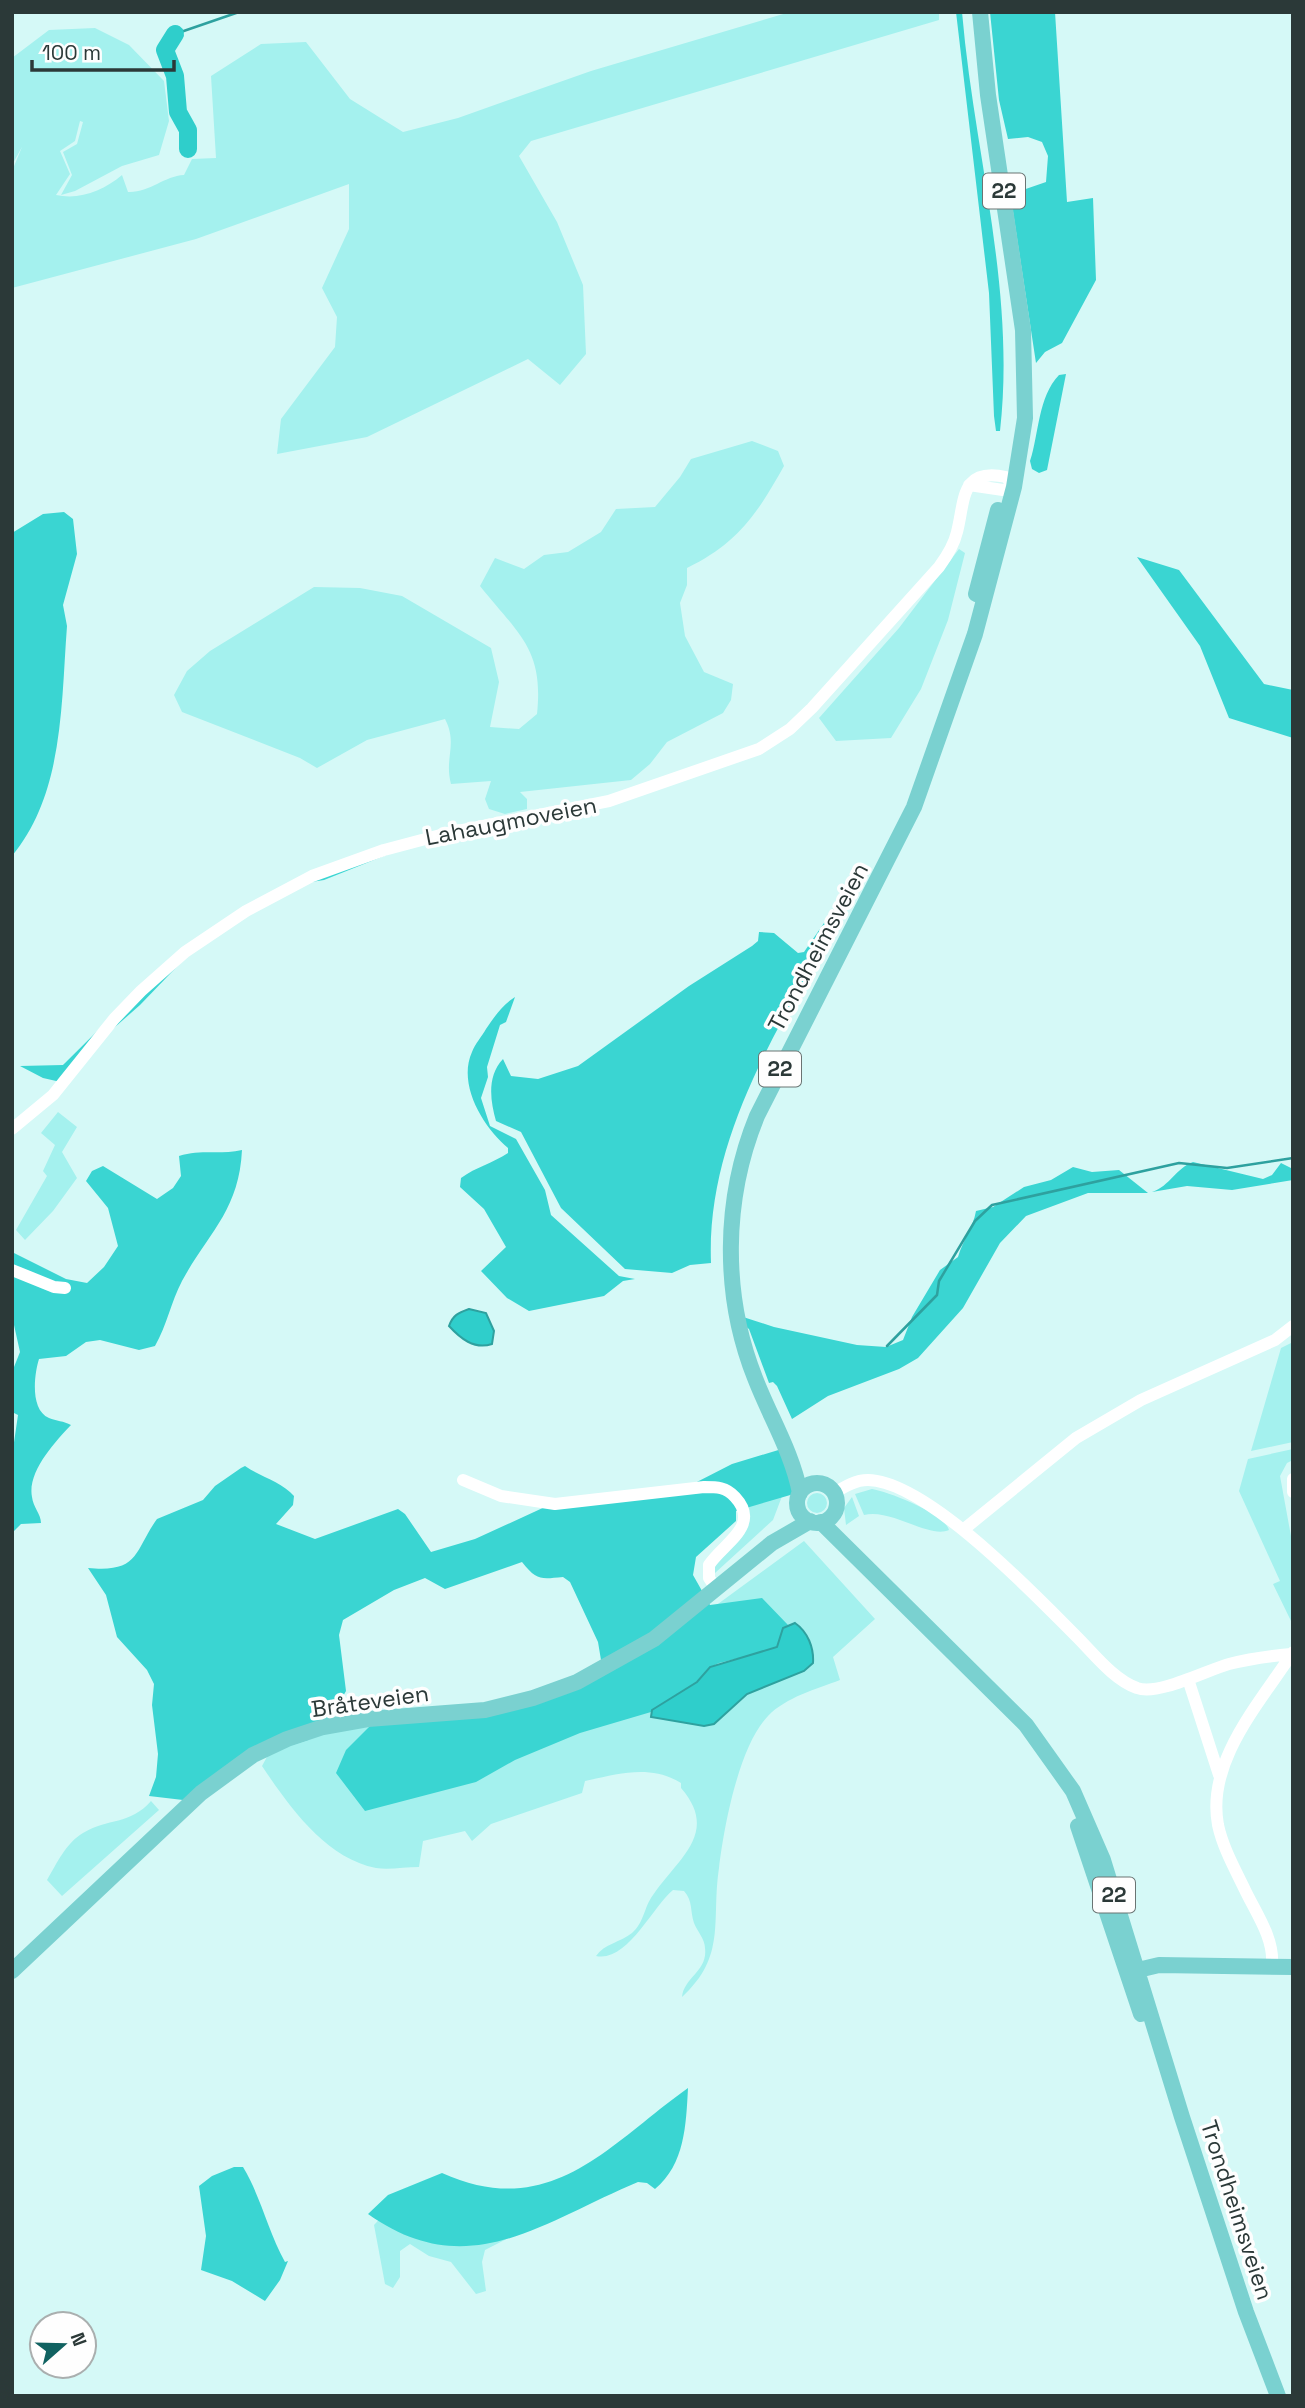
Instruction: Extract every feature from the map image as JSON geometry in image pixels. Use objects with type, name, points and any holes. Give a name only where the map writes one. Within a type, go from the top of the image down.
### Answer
[{"type":"main road","name":"Trondheimsveien","points":[[799,1500],[786,1445],[755,1379],[736,1314],[731,1247],[737,1177],[749,1135],[763,1104],[905,827],[947,711],[1008,485],[1024,370],[1020,293],[988,95],[980,12]]},
{"type":"main road","name":"Trondheimsveien","points":[[786,1445],[817,1484]]},
{"type":"main road","name":"22","points":[[817,1484],[827,1486],[834,1493]]},
{"type":"main road","points":[[799,1500],[817,1484]]},
{"type":"main road","points":[[822,1519],[836,1505],[834,1493]]},
{"type":"main road","name":"22","points":[[799,1500],[822,1519]]},
{"type":"main road","name":"Bråteveien","points":[[772,1543],[799,1500]]},
{"type":"main road","name":"Trondheimsveien","points":[[822,1519],[901,1604],[1038,1740],[1080,1805],[1103,1860],[1159,2064],[1182,2117],[1246,2312],[1278,2396]]},
{"type":"main road","name":"Bråteveien","points":[[12,1971],[201,1793],[253,1755],[287,1739],[323,1727],[368,1719],[485,1710],[548,1693],[626,1658],[667,1630],[772,1543],[822,1519]]},
{"type":"main road","points":[[1137,1976],[1159,1965],[1293,1966]]},
{"type":"street","name":"Lahaugmoveien","points":[[12,1129],[46,1102],[114,1018],[175,961],[215,931],[292,886],[356,859],[425,838],[577,810],[628,796],[743,757],[783,734],[812,708],[939,567],[955,541],[963,496],[969,485],[985,474],[1008,485]]},
{"type":"street","points":[[12,1270],[54,1287],[65,1288]]},
{"type":"street","points":[[963,1530],[1076,1438],[1141,1400],[1275,1340],[1293,1326]]},
{"type":"street","points":[[1293,1479],[1293,1492]]},
{"type":"street","points":[[463,1480],[501,1496],[555,1504],[704,1487],[726,1490],[739,1503],[743,1521],[736,1538],[709,1565],[709,1578],[717,1590]]},
{"type":"street","points":[[834,1493],[856,1482],[879,1482],[912,1496],[963,1530],[1121,1679],[1145,1690],[1251,1659],[1292,1653]]},
{"type":"street","points":[[1272,1964],[1267,1935],[1232,1863],[1218,1826],[1216,1792],[1219,1775],[1233,1745],[1292,1653]]},
{"type":"street","points":[[1188,1679],[1219,1775]]},
{"type":"shaded area","points":[[790,12],[939,12],[939,20],[531,141],[519,156],[557,222],[583,285],[586,354],[560,385],[528,359],[367,437],[277,454],[281,419],[335,347],[337,317],[322,288],[349,229],[349,184],[196,239],[12,288],[12,171],[22,147],[12,165],[12,58],[49,30],[95,28],[129,45],[164,81],[169,121],[159,155],[122,166],[75,191],[61,195],[72,175],[63,152],[77,144],[83,122],[80,121],[75,141],[60,151],[70,174],[56,195],[74,196],[99,190],[122,175],[128,192],[136,192],[184,175],[192,159],[216,158],[211,76],[261,44],[306,42],[350,99],[403,132],[458,118],[591,71]]},
{"type":"shaded area","points":[[956,12],[962,12],[998,274],[1003,378],[1000,431],[996,431],[994,416],[989,293]]},
{"type":"shaded area","points":[[990,12],[1055,12],[1067,202],[1093,198],[1096,280],[1062,343],[1045,352],[1036,363],[1012,205],[1017,192],[1046,182],[1048,156],[1042,142],[1028,137],[1008,139],[999,100]]},
{"type":"shaded area","points":[[1066,374],[1047,470],[1039,473],[1032,469],[1030,461],[1043,404],[1052,384],[1059,375]]},
{"type":"shaded area","points":[[752,441],[778,451],[784,466],[765,499],[744,526],[720,548],[687,568],[687,585],[680,603],[685,636],[704,672],[733,684],[731,700],[723,713],[667,742],[650,764],[631,780],[520,792],[527,799],[527,809],[505,814],[489,809],[485,799],[491,781],[451,784],[451,744],[445,719],[367,740],[317,768],[300,758],[182,712],[174,695],[187,671],[210,651],[314,587],[360,588],[402,596],[491,648],[499,682],[490,727],[519,729],[537,714],[536,673],[532,657],[517,630],[480,586],[495,558],[524,569],[544,555],[568,552],[601,532],[616,509],[655,507],[691,459]]},
{"type":"shaded area","points":[[64,512],[73,519],[77,554],[63,605],[67,626],[57,747],[42,804],[29,831],[12,856],[12,533],[43,514]]},
{"type":"shaded area","points":[[959,549],[965,553],[948,620],[921,689],[891,738],[836,741],[819,718],[899,628]]},
{"type":"shaded area","points":[[1137,557],[1179,570],[1264,684],[1293,690],[1293,738],[1229,718],[1200,646]]},
{"type":"shaded area","points":[[391,847],[394,852],[324,880],[305,883],[273,898],[193,950],[140,1005],[81,1057],[67,1075],[65,1083],[43,1078],[20,1066],[63,1065],[150,980],[228,920],[296,884]]},
{"type":"shaded area","points":[[835,907],[842,913],[773,1038],[734,1125],[721,1169],[713,1215],[711,1263],[690,1265],[672,1273],[625,1269],[561,1208],[521,1132],[496,1121],[491,1088],[498,1066],[503,1059],[511,1076],[538,1079],[578,1066],[689,986],[752,946],[758,941],[759,932],[774,933],[798,953],[804,952]]},
{"type":"shaded area","points":[[515,997],[506,1022],[500,1025],[487,1067],[488,1077],[481,1098],[490,1126],[516,1139],[545,1190],[551,1215],[619,1276],[635,1279],[623,1281],[604,1296],[529,1311],[507,1298],[481,1271],[506,1247],[484,1209],[460,1187],[461,1178],[508,1153],[508,1148],[490,1129],[475,1105],[470,1092],[468,1065],[473,1049],[486,1029],[502,1007]]},
{"type":"shaded area","points":[[58,1112],[77,1127],[62,1152],[77,1178],[53,1211],[25,1240],[16,1230],[47,1176],[43,1171],[55,1145],[41,1133]]},
{"type":"shaded area","points":[[242,1150],[240,1171],[229,1206],[182,1281],[155,1346],[139,1350],[100,1340],[86,1342],[66,1356],[39,1359],[35,1392],[39,1408],[49,1418],[71,1425],[44,1458],[34,1478],[32,1497],[41,1523],[21,1524],[12,1533],[12,1456],[18,1415],[12,1412],[12,1372],[20,1352],[12,1316],[12,1252],[66,1279],[87,1283],[104,1267],[118,1246],[108,1208],[86,1181],[92,1171],[103,1166],[157,1199],[173,1188],[181,1176],[179,1156]]},
{"type":"shaded area","points":[[1193,1162],[1263,1179],[1272,1175],[1281,1163],[1293,1169],[1293,1180],[1232,1190],[1187,1186],[1152,1192],[1164,1186],[1182,1168]]},
{"type":"shaded area","points":[[1073,1167],[1092,1172],[1119,1170],[1148,1193],[1088,1193],[1026,1216],[1000,1243],[963,1308],[918,1358],[899,1369],[828,1396],[792,1419],[777,1386],[773,1382],[769,1383],[749,1329],[734,1318],[740,1316],[774,1327],[857,1345],[886,1347],[903,1340],[912,1317],[940,1270],[958,1257],[976,1211],[993,1207],[1024,1187],[1051,1180]]},
{"type":"shaded area","points":[[469,1309],[486,1313],[494,1331],[492,1344],[473,1344],[449,1326],[456,1315]]},
{"type":"shaded area","points":[[1293,1342],[1293,1442],[1251,1451],[1281,1348]]},
{"type":"shaded area","points":[[785,1448],[804,1491],[736,1511],[736,1521],[696,1557],[693,1575],[710,1605],[762,1598],[788,1625],[783,1628],[778,1647],[710,1667],[697,1682],[651,1712],[580,1733],[515,1760],[476,1782],[365,1811],[336,1773],[346,1750],[372,1724],[487,1711],[602,1666],[598,1642],[570,1582],[563,1577],[536,1576],[522,1562],[445,1589],[425,1578],[394,1590],[343,1620],[339,1635],[346,1691],[327,1724],[308,1740],[269,1752],[200,1802],[149,1796],[156,1777],[158,1754],[152,1705],[154,1684],[147,1670],[117,1637],[106,1595],[88,1568],[105,1569],[127,1563],[139,1550],[157,1519],[203,1500],[215,1486],[241,1468],[245,1466],[284,1487],[294,1496],[293,1505],[276,1524],[315,1539],[398,1509],[405,1514],[431,1552],[475,1539],[547,1506],[691,1485],[732,1464]]},
{"type":"shaded area","points":[[1293,1449],[1293,1460],[1287,1463],[1280,1476],[1293,1547],[1291,1621],[1273,1584],[1280,1581],[1239,1491],[1248,1459]]},
{"type":"shaded area","points":[[872,1489],[927,1510],[945,1523],[949,1530],[941,1532],[886,1516],[864,1515],[855,1494]]},
{"type":"shaded area","points":[[784,1491],[773,1520],[715,1573],[715,1564],[731,1548],[743,1503]]},
{"type":"shaded area","points":[[817,1493],[824,1496],[827,1503],[824,1510],[817,1513],[810,1510],[807,1503],[810,1496]]},
{"type":"shaded area","points":[[852,1497],[859,1516],[846,1525],[844,1508]]},
{"type":"shaded area","points":[[804,1541],[875,1619],[833,1657],[840,1680],[802,1694],[775,1709],[758,1729],[734,1787],[719,1868],[711,1952],[706,1967],[682,1997],[705,1956],[704,1941],[694,1923],[690,1902],[684,1891],[673,1890],[639,1932],[618,1951],[607,1956],[596,1956],[636,1929],[653,1895],[691,1844],[696,1832],[697,1818],[681,1783],[669,1777],[646,1772],[585,1781],[582,1793],[491,1824],[472,1841],[465,1831],[423,1841],[419,1867],[381,1869],[358,1862],[325,1842],[296,1813],[262,1766],[268,1755],[318,1734],[388,1724],[487,1718],[696,1620]]},
{"type":"shaded area","points":[[795,1623],[807,1636],[812,1652],[813,1663],[804,1671],[747,1694],[714,1724],[704,1726],[651,1717],[652,1710],[697,1682],[710,1667],[777,1647],[783,1628]]},
{"type":"shaded area","points":[[151,1801],[159,1810],[62,1896],[47,1880],[62,1854],[77,1837],[92,1828],[127,1818]]},
{"type":"shaded area","points":[[688,2088],[685,2130],[678,2156],[673,2168],[655,2189],[647,2183],[638,2182],[537,2228],[504,2240],[472,2246],[439,2245],[404,2235],[368,2214],[388,2195],[442,2173],[481,2186],[515,2188],[547,2183],[604,2153]]},
{"type":"shaded area","points":[[234,2167],[243,2167],[279,2250],[285,2262],[288,2261],[280,2280],[265,2301],[232,2281],[201,2270],[206,2236],[199,2186],[212,2176]]},
{"type":"shaded area","points":[[390,2208],[534,2225],[485,2250],[482,2262],[486,2291],[476,2294],[451,2262],[429,2256],[410,2244],[400,2251],[400,2277],[393,2288],[385,2284],[374,2225]]},
{"type":"waterway","points":[[175,34],[239,12]]},
{"type":"waterway","points":[[175,34],[165,50],[175,76],[178,112],[188,130],[188,149]]},
{"type":"waterway","points":[[887,1346],[937,1295],[939,1281],[975,1221],[992,1205],[1179,1163],[1227,1168],[1293,1158]]}]
